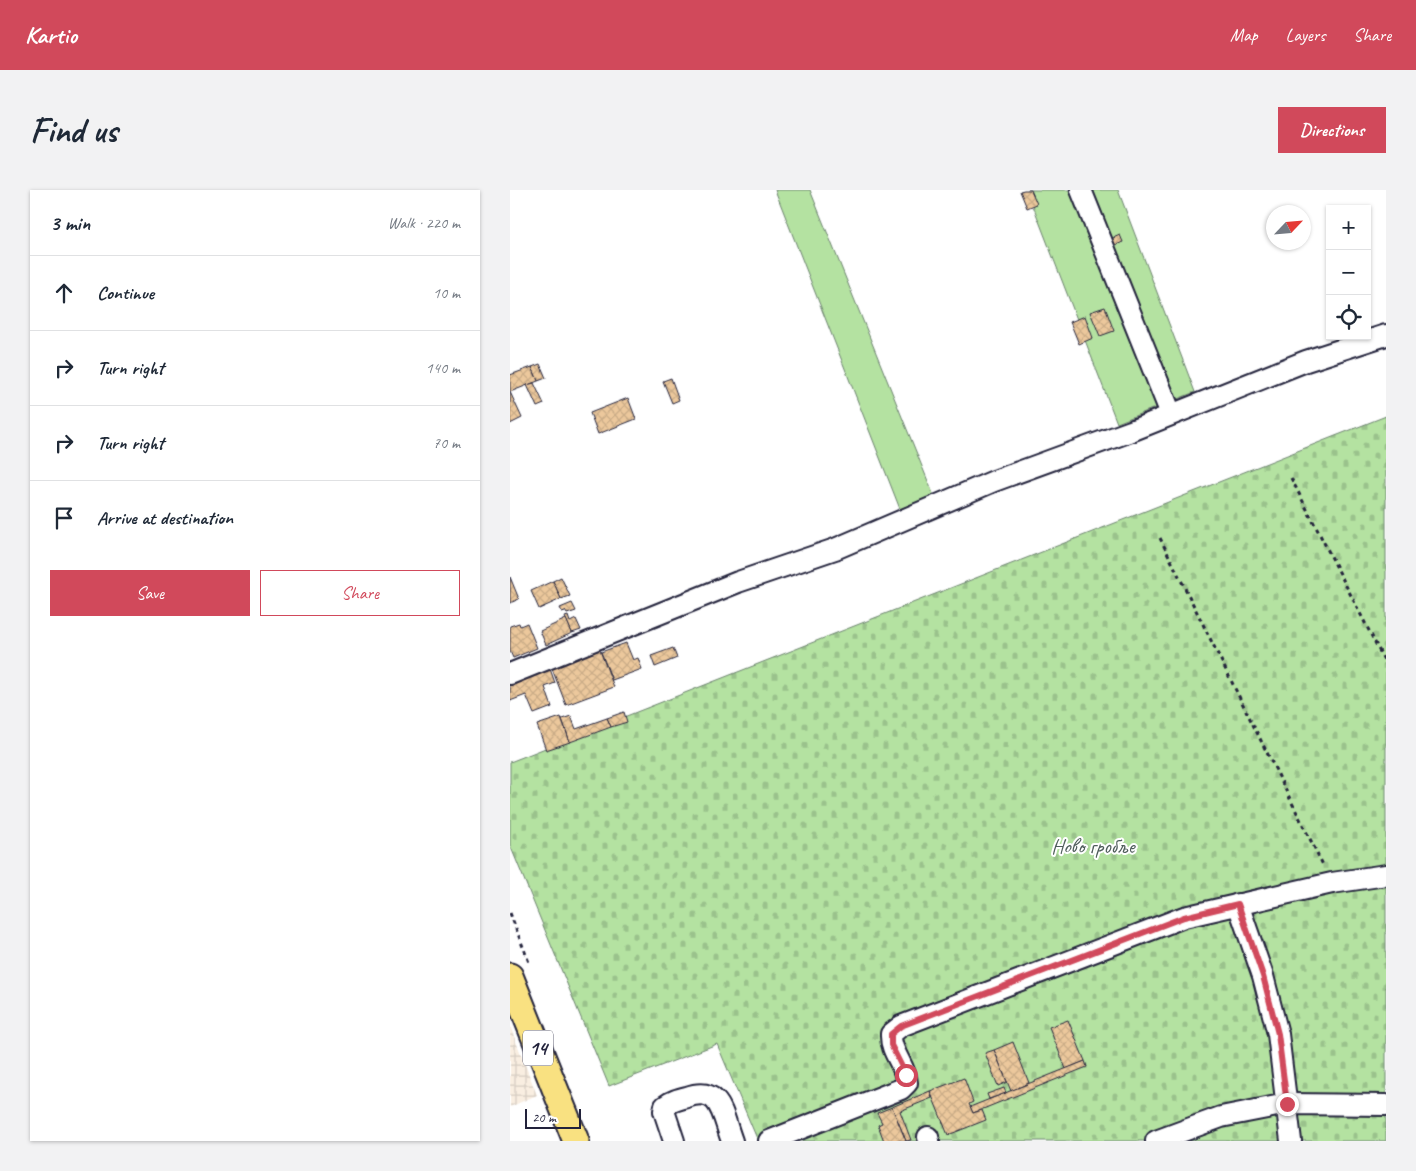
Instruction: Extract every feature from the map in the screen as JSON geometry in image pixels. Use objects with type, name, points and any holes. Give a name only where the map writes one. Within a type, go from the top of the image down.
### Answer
[{"type":"main road","name":"14","points":[[510,976],[516,1008],[576,1141]]},
{"type":"lane","points":[[1081,190],[1171,414]]},
{"type":"lane","points":[[510,674],[738,582],[835,549],[994,481],[1306,362],[1386,335]]},
{"type":"lane","points":[[769,1141],[902,1090],[907,1083],[906,1075],[891,1045],[891,1034],[901,1026],[1184,917],[1332,883],[1386,875]]},
{"type":"lane","points":[[1238,904],[1263,976],[1278,1034],[1291,1141]]},
{"type":"lane","points":[[674,1141],[664,1111],[665,1106],[671,1102],[701,1092],[712,1096],[717,1103],[732,1141]]},
{"type":"lane","points":[[1156,1141],[1221,1117],[1287,1104],[1386,1105]]},
{"type":"path","points":[[1292,478],[1386,664]]},
{"type":"path","points":[[1160,538],[1332,883]]},
{"type":"shaded area","points":[[510,1026],[537,1095],[510,1107]]},
{"type":"green space","points":[[775,190],[810,190],[934,496],[900,509]]},
{"type":"green space","points":[[1027,190],[1118,190],[1195,392],[1117,423]]},
{"type":"green space","name":"Ново гробље","points":[[1386,416],[1386,1141],[758,1141],[717,1044],[609,1086],[510,845],[510,762]]},
{"type":"building","points":[[1031,190],[1037,204],[1027,208],[1020,191]]},
{"type":"building","points":[[1120,235],[1123,242],[1109,248],[1106,241]]},
{"type":"building","points":[[1105,307],[1114,331],[1100,336],[1090,312]]},
{"type":"building","points":[[1085,316],[1093,338],[1079,344],[1070,322]]},
{"type":"building","points":[[540,364],[546,378],[538,381],[532,367]]},
{"type":"building","points":[[532,367],[538,381],[510,392],[510,375]]},
{"type":"building","points":[[671,378],[679,400],[672,403],[663,381]]},
{"type":"building","points":[[534,383],[544,404],[537,407],[527,385]]},
{"type":"building","points":[[510,392],[522,418],[510,424]]},
{"type":"building","points":[[628,398],[636,419],[598,434],[590,413]]},
{"type":"building","points":[[510,577],[519,599],[510,603]]},
{"type":"building","points":[[561,577],[570,596],[561,599],[553,581]]},
{"type":"building","points":[[553,581],[561,599],[539,609],[531,591]]},
{"type":"building","points":[[572,603],[576,611],[567,614],[565,611],[562,612],[560,608]]},
{"type":"building","points":[[568,616],[570,622],[576,619],[581,630],[572,633],[565,617]]},
{"type":"building","points":[[566,619],[572,633],[546,645],[540,631]]},
{"type":"building","points":[[519,623],[520,626],[527,623],[537,648],[513,658],[510,651],[510,626]]},
{"type":"building","points":[[626,643],[633,660],[638,658],[642,669],[612,680],[601,652]]},
{"type":"building","points":[[599,648],[614,687],[566,705],[551,666]]},
{"type":"building","points":[[673,648],[677,658],[655,667],[651,656]]},
{"type":"building","points":[[549,666],[555,683],[545,687],[552,707],[534,714],[526,695],[510,701],[510,681]]},
{"type":"building","points":[[624,712],[627,722],[611,727],[607,718]]},
{"type":"building","points":[[571,716],[576,729],[607,718],[611,727],[570,742],[562,719]]},
{"type":"building","points":[[561,717],[570,742],[546,750],[537,725]]},
{"type":"building","points":[[1068,1020],[1085,1061],[1066,1069],[1049,1027]]},
{"type":"building","points":[[1013,1042],[1029,1083],[1011,1091],[994,1050]]},
{"type":"building","points":[[994,1050],[1007,1082],[998,1086],[985,1053]]},
{"type":"building","points":[[1085,1061],[1087,1067],[973,1113],[970,1107]]},
{"type":"building","points":[[964,1078],[973,1102],[969,1104],[973,1113],[982,1110],[986,1120],[948,1135],[930,1091]]},
{"type":"building","points":[[1004,1088],[1006,1093],[989,1099],[987,1094]]},
{"type":"building","points":[[930,1091],[932,1098],[900,1111],[911,1140],[906,1141],[892,1107]]},
{"type":"building","points":[[892,1107],[906,1141],[884,1141],[878,1125],[882,1123],[877,1113]]},
{"type":"route","points":[[906,1075],[891,1045],[891,1034],[901,1026],[1184,917],[1238,904],[1263,976],[1278,1034],[1287,1104]]}]
